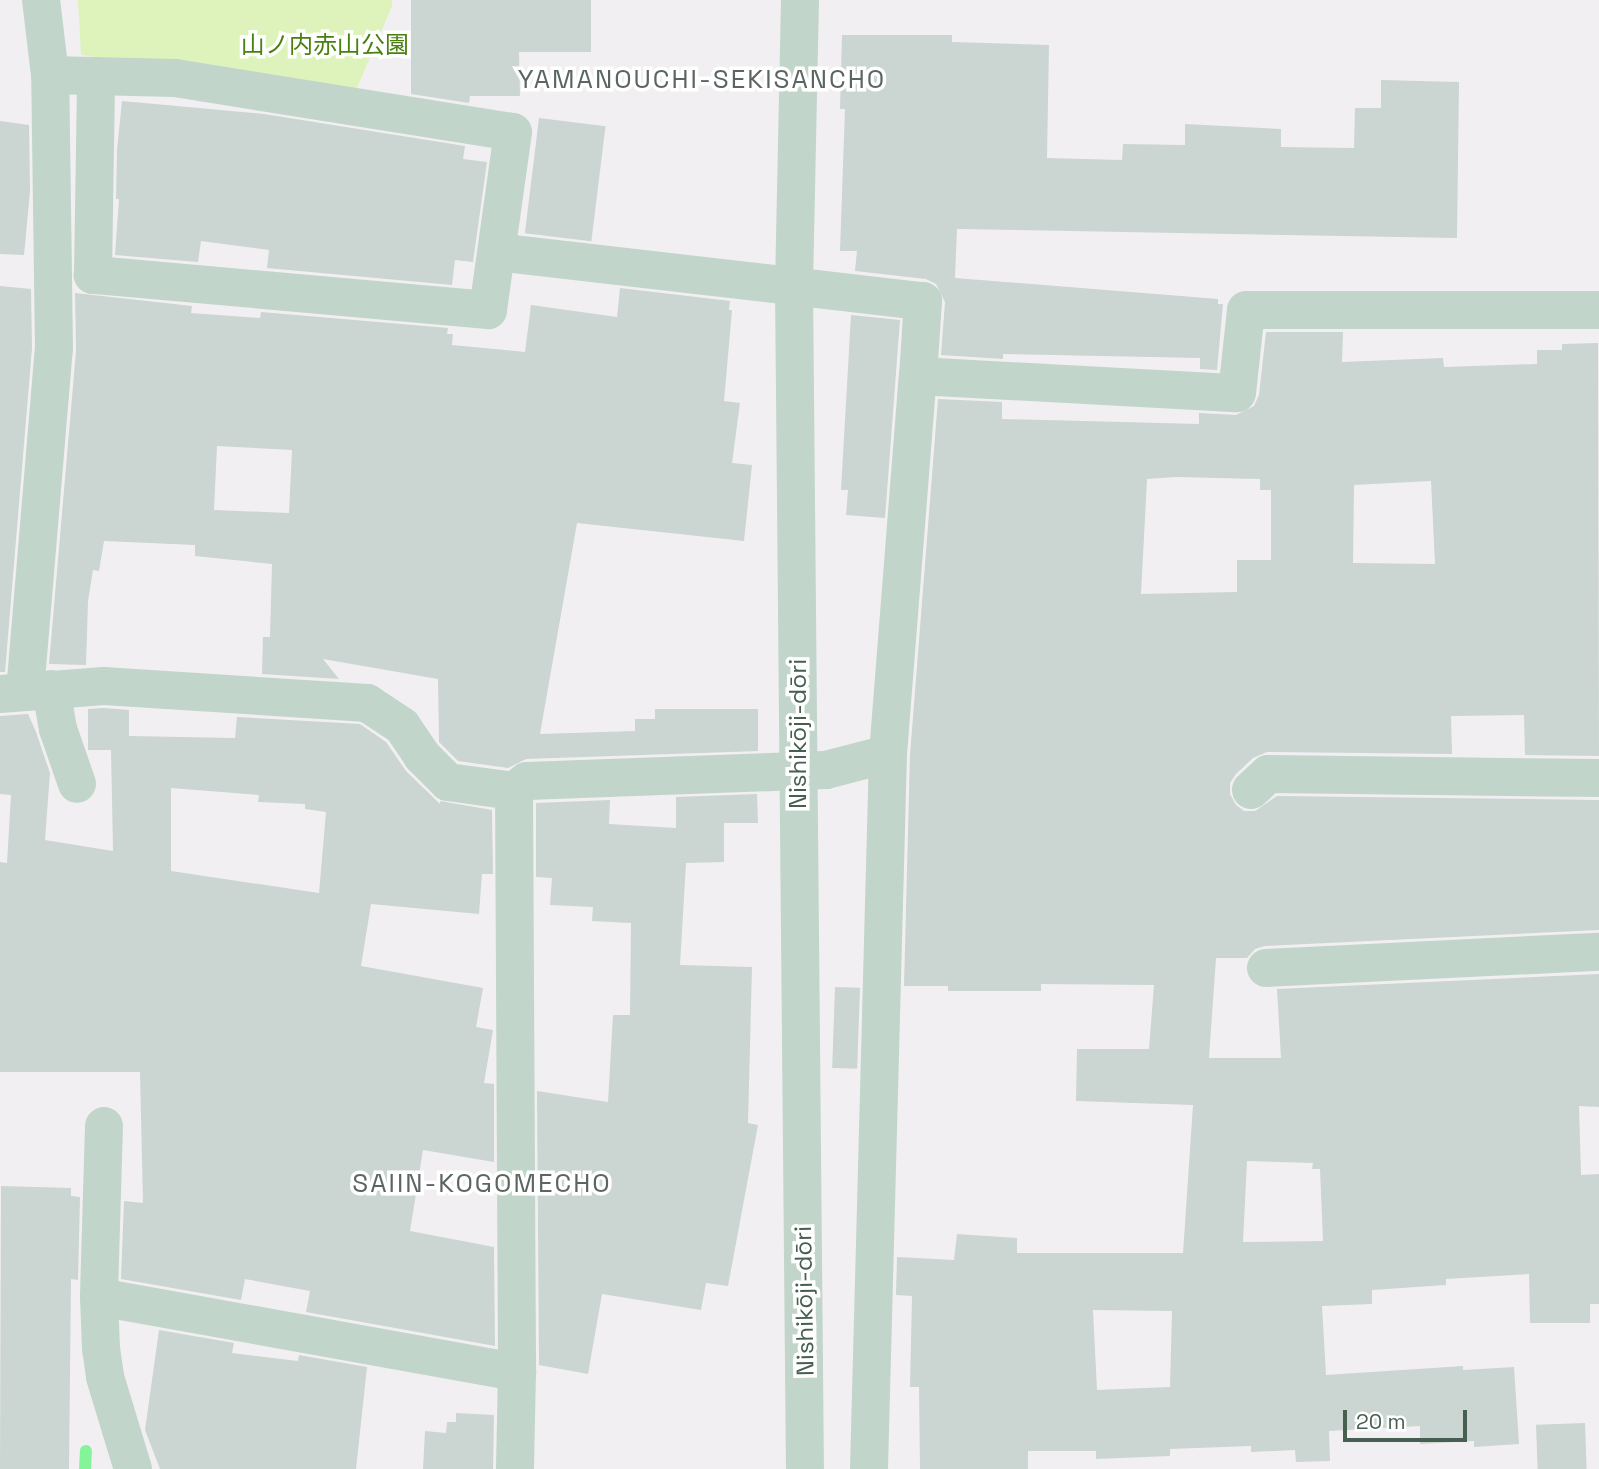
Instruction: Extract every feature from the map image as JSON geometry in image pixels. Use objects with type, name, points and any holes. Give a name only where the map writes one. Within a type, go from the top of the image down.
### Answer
[{"type":"street","points":[[41,0],[77,76],[93,275],[488,310],[513,132],[175,78],[77,76]]},
{"type":"street","name":"Nishikōji-dōri","points":[[800,0],[794,285],[806,1469]]},
{"type":"street","points":[[77,76],[25,692],[58,729],[77,784]]},
{"type":"street","points":[[497,252],[923,301],[888,754],[869,1469]]},
{"type":"street","points":[[918,376],[1237,393],[1246,310],[1599,310]]},
{"type":"street","points":[[25,692],[104,686],[367,703],[402,726],[422,756],[448,782],[514,791],[527,781],[826,770],[888,754]]},
{"type":"street","points":[[1251,790],[1268,774],[1599,778]]},
{"type":"street","points":[[514,791],[517,1372],[514,1469]]},
{"type":"street","points":[[1266,968],[1599,953]]},
{"type":"street","points":[[104,1126],[99,1297],[105,1377],[133,1469]]},
{"type":"street","points":[[99,1297],[517,1372]]},
{"type":"green space","name":"山ノ内赤山公園","points":[[78,0],[392,0],[392,6],[354,95],[81,55]]},
{"type":"building","points":[[411,0],[591,0],[591,52],[519,52],[520,96],[470,96],[469,103],[411,94]]},
{"type":"building","points":[[842,35],[952,35],[952,42],[1049,45],[1047,158],[1122,160],[1123,144],[1185,145],[1185,124],[1281,129],[1281,147],[1354,148],[1355,108],[1381,108],[1381,80],[1459,82],[1457,238],[957,229],[955,278],[1218,299],[1218,304],[1223,304],[1217,370],[1200,369],[1200,358],[1003,354],[1003,359],[941,355],[945,302],[936,284],[926,279],[855,271],[857,251],[840,251],[845,109],[840,109]]},
{"type":"building","points":[[122,101],[264,114],[465,146],[463,159],[487,162],[473,262],[455,260],[452,285],[267,268],[269,250],[201,241],[198,262],[115,255],[119,199],[116,199],[117,150]]},
{"type":"building","points":[[539,118],[606,126],[591,241],[525,233]]},
{"type":"building","points":[[0,121],[29,125],[30,191],[24,255],[0,254]]},
{"type":"building","points":[[0,286],[31,289],[32,348],[5,672],[0,672]]},
{"type":"building","points":[[620,288],[730,301],[729,310],[732,310],[724,401],[740,403],[732,463],[752,465],[744,541],[577,523],[540,734],[635,731],[635,719],[655,719],[655,709],[758,709],[758,751],[526,759],[508,768],[458,761],[439,742],[438,679],[323,659],[339,679],[262,674],[263,637],[270,637],[272,564],[195,556],[195,545],[104,541],[99,571],[93,570],[88,601],[86,665],[49,664],[76,351],[75,293],[192,306],[191,313],[260,318],[261,312],[448,328],[447,334],[453,334],[452,345],[525,352],[531,305],[617,317]],"holes":[[[217,446],[292,450],[289,513],[214,510]]]},
{"type":"building","points":[[851,315],[900,320],[885,518],[846,515],[848,490],[841,490]]},
{"type":"building","points":[[1266,332],[1343,332],[1342,362],[1443,358],[1444,367],[1537,364],[1537,350],[1562,350],[1562,344],[1598,343],[1599,756],[1525,755],[1524,715],[1451,716],[1452,754],[1267,752],[1253,758],[1236,774],[1230,783],[1230,794],[1236,805],[1244,811],[1255,811],[1277,796],[1599,800],[1599,930],[1265,946],[1255,949],[1247,958],[1216,958],[1209,1058],[1281,1058],[1277,989],[1599,974],[1599,1107],[1579,1106],[1581,1175],[1599,1174],[1599,1304],[1590,1304],[1590,1323],[1530,1323],[1529,1274],[1446,1279],[1446,1285],[1372,1290],[1372,1304],[1322,1306],[1326,1375],[1463,1366],[1463,1370],[1514,1367],[1519,1444],[1474,1447],[1474,1441],[1420,1444],[1420,1426],[1329,1431],[1330,1461],[1296,1462],[1295,1450],[1251,1452],[1251,1446],[1170,1449],[1170,1456],[1096,1459],[1096,1451],[1028,1451],[1028,1469],[920,1469],[919,1387],[910,1387],[912,1296],[896,1295],[897,1257],[954,1260],[957,1234],[1017,1238],[1017,1253],[1183,1253],[1193,1105],[1076,1101],[1077,1049],[1149,1049],[1154,985],[1041,984],[1041,991],[948,991],[948,986],[904,986],[910,755],[938,399],[1002,402],[1002,419],[1199,424],[1199,413],[1236,415],[1254,406],[1259,395]],"holes":[[[1147,479],[1260,479],[1260,490],[1271,490],[1271,560],[1237,560],[1237,592],[1141,594]],[[1431,481],[1435,564],[1353,563],[1354,485]],[[1247,1161],[1313,1163],[1312,1169],[1320,1169],[1323,1241],[1243,1242]],[[1093,1310],[1172,1311],[1170,1387],[1097,1390]]]},
{"type":"building","points":[[88,709],[129,710],[129,736],[235,738],[237,717],[360,724],[386,742],[406,771],[440,804],[440,801],[492,810],[493,874],[482,874],[479,914],[371,904],[361,966],[483,988],[476,1027],[493,1030],[484,1083],[494,1084],[494,1162],[423,1150],[410,1231],[494,1247],[495,1346],[306,1312],[310,1291],[245,1279],[241,1300],[121,1279],[124,1201],[143,1203],[140,1072],[0,1072],[0,862],[7,863],[11,795],[0,794],[0,716],[28,714],[36,732],[50,773],[45,840],[113,851],[111,750],[88,750]],"holes":[[[171,788],[259,795],[258,802],[305,804],[305,809],[326,812],[319,893],[171,871]]]},
{"type":"building","points":[[757,794],[758,823],[724,823],[724,862],[686,863],[680,965],[752,967],[748,1123],[758,1125],[728,1286],[706,1283],[701,1310],[602,1294],[588,1374],[539,1365],[537,1091],[608,1102],[613,1015],[630,1015],[631,923],[592,921],[593,907],[550,905],[552,878],[536,877],[536,803],[610,800],[609,824],[676,828],[676,797]]},
{"type":"building","points":[[835,987],[860,988],[857,1069],[832,1068]]},
{"type":"building","points":[[1,1186],[71,1188],[71,1196],[80,1197],[78,1280],[71,1279],[69,1469],[0,1469]]},
{"type":"building","points":[[159,1330],[234,1343],[232,1353],[298,1361],[299,1355],[367,1367],[356,1469],[160,1469],[145,1430]]},
{"type":"building","points":[[456,1413],[494,1415],[493,1469],[423,1469],[425,1431],[446,1433],[447,1422],[456,1422]]},
{"type":"building","points":[[1585,1423],[1587,1469],[1538,1469],[1536,1425]]},
{"type":"waterway","points":[[85,1469],[86,1451]]},
{"type":"district","name":"YAMANOUCHI-SEKISANCHO","points":[[702,80]]},
{"type":"district","name":"SAIIN-KOGOMECHO","points":[[482,1184]]}]
